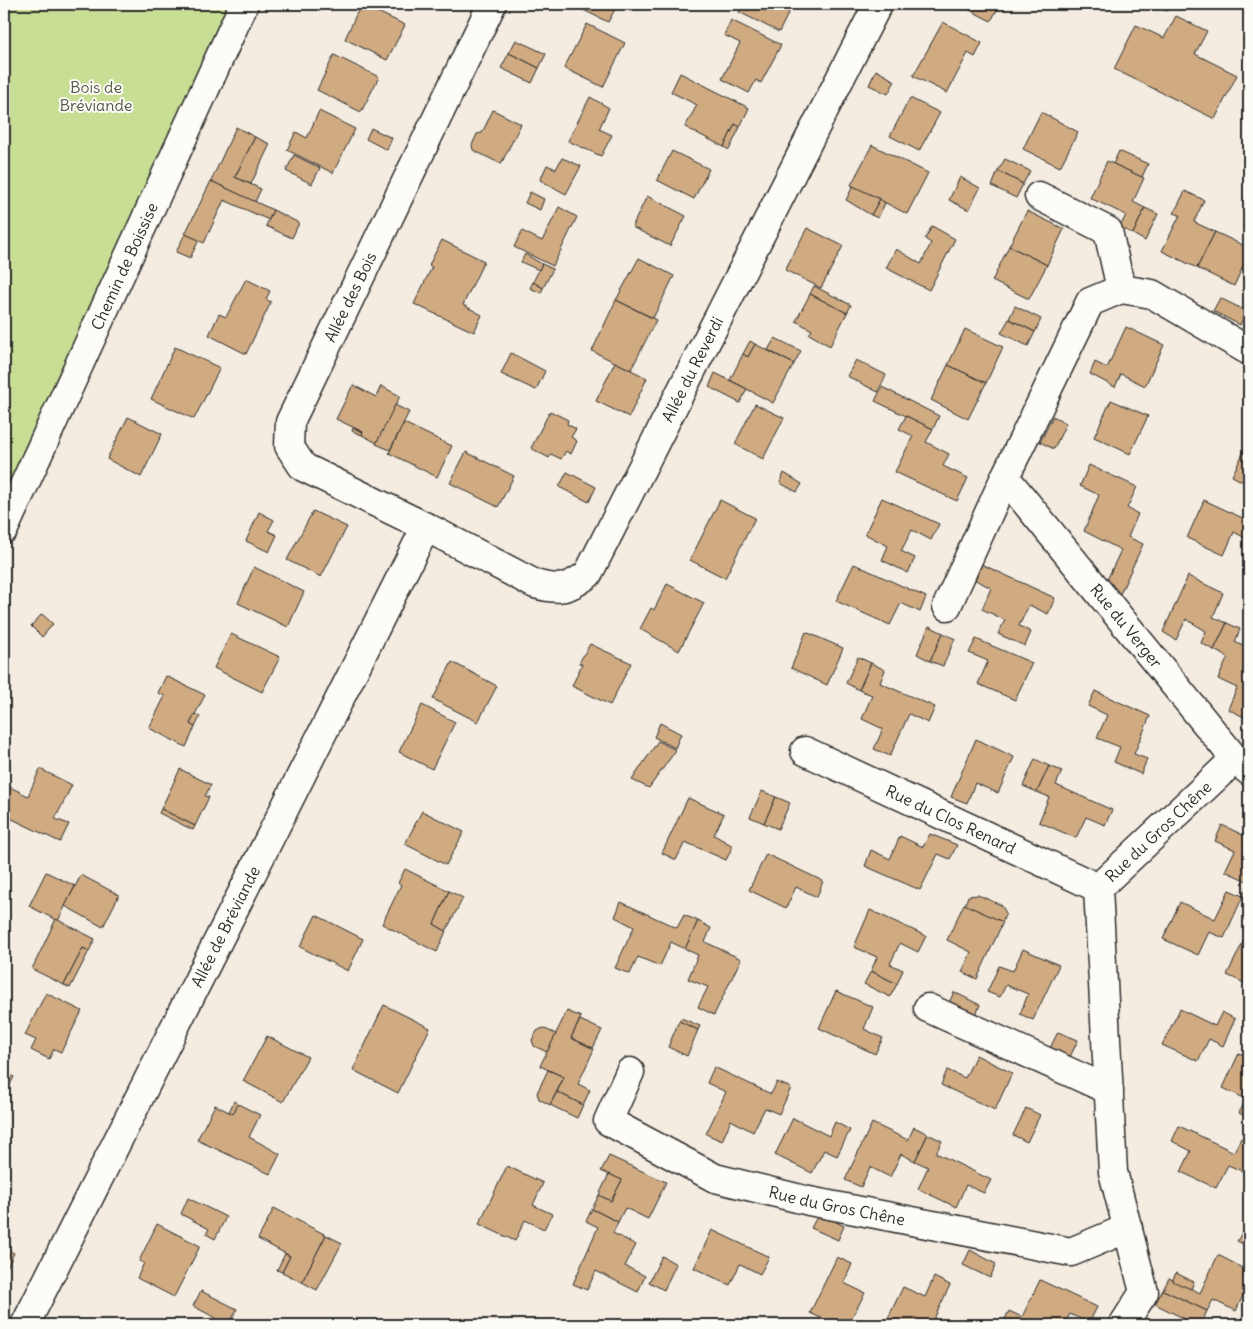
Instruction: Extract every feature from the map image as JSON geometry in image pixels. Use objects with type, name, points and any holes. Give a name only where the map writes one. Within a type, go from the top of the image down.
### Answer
[{"type":"street","name":"Chemin de Boissise","points":[[4,530],[244,4]]},
{"type":"street","name":"Allée des Bois","points":[[426,527],[303,467],[289,446],[290,422],[492,4]]},
{"type":"street","name":"Allée du Reverdi","points":[[426,527],[535,584],[549,588],[571,587],[588,574],[878,4]]},
{"type":"street","points":[[1039,196],[1108,231],[1121,289]]},
{"type":"street","points":[[947,606],[1005,477],[1090,302],[1121,289],[1152,294],[1249,351]]},
{"type":"street","name":"Rue du Verger","points":[[1005,477],[1242,765]]},
{"type":"street","name":"Allée de Bréviande","points":[[25,1325],[426,527]]},
{"type":"street","name":"Rue du Clos Renard","points":[[805,751],[1098,888]]},
{"type":"street","name":"Rue du Gros Chêne","points":[[1123,1325],[1144,1292],[1113,1172],[1098,888],[1242,765]]},
{"type":"street","points":[[928,1008],[1109,1090]]},
{"type":"street","name":"Rue du Gros Chêne","points":[[630,1072],[608,1121],[715,1178],[808,1201],[1071,1252],[1128,1228]]},
{"type":"green space","name":"Bois de Bréviande","points":[[4,4],[243,4],[4,501]]},
{"type":"building","points":[[361,4],[405,25],[387,60],[345,39]]},
{"type":"building","points":[[571,4],[618,4],[608,22]]},
{"type":"building","points":[[743,4],[793,4],[779,32],[739,12]]},
{"type":"building","points":[[958,4],[1000,4],[991,21]]},
{"type":"building","points":[[1153,4],[1171,4],[1167,11]]},
{"type":"building","points":[[1176,16],[1207,31],[1195,54],[1237,75],[1215,119],[1114,69],[1136,25],[1164,38]]},
{"type":"building","points":[[731,20],[781,45],[761,83],[756,80],[749,93],[722,79],[740,43],[724,35]]},
{"type":"building","points":[[943,22],[982,43],[975,57],[968,53],[947,93],[913,76]]},
{"type":"building","points":[[587,24],[625,43],[603,87],[564,68]]},
{"type":"building","points":[[516,40],[546,54],[539,68],[509,53]]},
{"type":"building","points":[[509,53],[539,68],[532,83],[501,68]]},
{"type":"building","points":[[334,55],[379,77],[361,112],[317,90]]},
{"type":"building","points":[[876,70],[895,81],[888,94],[869,85]]},
{"type":"building","points":[[680,73],[749,108],[740,127],[735,124],[724,147],[685,127],[697,105],[671,92]]},
{"type":"building","points":[[590,97],[609,108],[599,129],[612,135],[601,156],[568,141]]},
{"type":"building","points":[[910,98],[940,113],[919,151],[890,136]]},
{"type":"building","points":[[493,110],[521,124],[501,164],[473,150],[472,145],[477,134],[482,133]]},
{"type":"building","points":[[319,111],[355,129],[333,173],[287,150],[296,132],[307,138]]},
{"type":"building","points":[[1041,112],[1078,132],[1060,167],[1023,149]]},
{"type":"building","points":[[735,124],[740,127],[729,150],[724,147]]},
{"type":"building","points":[[236,127],[255,137],[235,177],[261,189],[255,202],[211,181]]},
{"type":"building","points":[[371,128],[392,138],[387,150],[366,139]]},
{"type":"building","points":[[255,137],[270,144],[251,184],[235,177]]},
{"type":"building","points":[[872,145],[928,173],[907,214],[851,185]]},
{"type":"building","points":[[672,151],[709,169],[694,199],[657,180]]},
{"type":"building","points":[[1119,151],[1148,164],[1142,177],[1113,164]]},
{"type":"building","points":[[294,155],[320,168],[312,184],[286,171]]},
{"type":"building","points":[[562,158],[581,166],[566,194],[540,180],[547,165],[556,169]]},
{"type":"building","points":[[1005,159],[1030,171],[1023,184],[998,171]]},
{"type":"building","points":[[1107,161],[1144,178],[1133,202],[1145,208],[1133,234],[1120,227],[1126,215],[1090,198]]},
{"type":"building","points":[[998,171],[1023,184],[1016,198],[992,186]]},
{"type":"building","points":[[960,177],[980,188],[969,210],[949,200]]},
{"type":"building","points":[[211,181],[273,210],[269,220],[224,200],[204,243],[185,234]]},
{"type":"building","points":[[853,186],[880,199],[871,215],[846,200]]},
{"type":"building","points":[[1185,191],[1204,200],[1194,222],[1215,232],[1197,268],[1162,251],[1180,215],[1174,213]]},
{"type":"building","points":[[530,192],[544,199],[540,210],[525,203]]},
{"type":"building","points":[[647,196],[686,216],[670,246],[632,227]]},
{"type":"building","points":[[880,199],[885,203],[878,218],[871,215]]},
{"type":"building","points":[[559,207],[577,217],[553,266],[514,247],[522,231],[542,241]]},
{"type":"building","points":[[1145,208],[1158,214],[1145,241],[1133,234]]},
{"type":"building","points":[[273,210],[299,223],[292,238],[266,226]]},
{"type":"building","points":[[1027,211],[1064,229],[1047,265],[1009,246]]},
{"type":"building","points":[[932,226],[955,239],[929,290],[886,268],[896,249],[921,264],[931,243],[925,239]]},
{"type":"building","points":[[807,228],[843,246],[821,288],[785,270]]},
{"type":"building","points":[[1215,232],[1249,248],[1249,253],[1234,286],[1197,268]]},
{"type":"building","points":[[185,234],[199,240],[190,258],[176,252]]},
{"type":"building","points":[[442,240],[484,261],[463,305],[482,315],[474,332],[414,304],[432,267],[429,265]]},
{"type":"building","points":[[1009,246],[1047,265],[1029,299],[992,281]]},
{"type":"building","points":[[525,254],[542,264],[539,270],[521,262]]},
{"type":"building","points":[[639,258],[674,276],[653,318],[616,300]]},
{"type":"building","points":[[542,264],[553,269],[543,288],[533,282]]},
{"type":"building","points":[[246,279],[270,291],[266,299],[271,302],[246,354],[209,335],[219,314],[226,317]]},
{"type":"building","points":[[533,282],[543,288],[541,293],[530,288]]},
{"type":"building","points":[[814,286],[851,305],[847,313],[810,294]]},
{"type":"building","points":[[810,294],[847,313],[830,346],[809,334],[812,330],[796,321]]},
{"type":"building","points":[[1220,298],[1246,311],[1240,325],[1213,311]]},
{"type":"building","points":[[616,300],[656,320],[631,370],[592,351]]},
{"type":"building","points":[[1015,306],[1041,319],[1035,332],[1009,319]]},
{"type":"building","points":[[1009,319],[1035,332],[1028,346],[1001,333]]},
{"type":"building","points":[[1126,327],[1164,345],[1145,386],[1121,374],[1115,387],[1090,374],[1095,362],[1107,368]]},
{"type":"building","points":[[965,329],[1003,347],[986,383],[948,365]]},
{"type":"building","points":[[775,338],[801,351],[794,364],[768,350]]},
{"type":"building","points":[[750,341],[755,344],[748,357],[743,354]]},
{"type":"building","points":[[755,344],[794,364],[773,403],[730,380],[743,354],[748,357]]},
{"type":"building","points":[[175,347],[220,368],[194,419],[151,399]]},
{"type":"building","points":[[511,353],[545,371],[536,390],[501,374]]},
{"type":"building","points":[[856,360],[886,375],[878,392],[847,376]]},
{"type":"building","points":[[615,362],[647,378],[629,417],[596,401]]},
{"type":"building","points":[[948,365],[986,383],[968,419],[931,400]]},
{"type":"building","points":[[715,373],[747,389],[740,403],[709,387]]},
{"type":"building","points":[[353,385],[376,397],[381,386],[400,396],[377,443],[362,435],[363,432],[336,419]]},
{"type":"building","points":[[882,387],[939,416],[933,429],[875,401]]},
{"type":"building","points":[[1111,400],[1148,416],[1130,454],[1094,437]]},
{"type":"building","points":[[755,404],[784,418],[763,459],[735,444]]},
{"type":"building","points":[[395,405],[409,412],[390,450],[376,444]]},
{"type":"building","points":[[550,411],[568,420],[567,424],[576,429],[571,437],[577,441],[571,454],[566,451],[561,459],[551,454],[549,458],[531,448]]},
{"type":"building","points":[[906,416],[933,429],[926,442],[949,454],[943,466],[968,478],[957,501],[895,472],[913,436],[899,429]]},
{"type":"building","points":[[1053,416],[1066,423],[1054,449],[1040,442]]},
{"type":"building","points":[[128,417],[162,434],[141,477],[107,459]]},
{"type":"building","points":[[404,423],[452,446],[437,477],[389,453]]},
{"type":"building","points":[[353,428],[363,432],[362,435],[352,431]]},
{"type":"building","points":[[1247,445],[1249,446],[1249,485],[1232,476]]},
{"type":"building","points":[[466,452],[514,476],[498,507],[450,483]]},
{"type":"building","points":[[1089,465],[1137,487],[1127,508],[1138,514],[1128,537],[1143,544],[1120,594],[1107,580],[1121,550],[1084,531],[1099,495],[1080,486]]},
{"type":"building","points":[[567,472],[596,487],[589,502],[559,487]]},
{"type":"building","points":[[784,473],[802,484],[797,492],[780,483]]},
{"type":"building","points":[[882,498],[939,524],[931,540],[912,530],[901,551],[915,558],[908,573],[882,560],[888,546],[865,534]]},
{"type":"building","points":[[720,500],[755,518],[725,578],[690,560]]},
{"type":"building","points":[[1204,500],[1249,521],[1249,540],[1234,532],[1224,555],[1187,538]]},
{"type":"building","points":[[313,511],[347,527],[321,577],[287,560]]},
{"type":"building","points":[[259,512],[274,520],[268,531],[277,535],[269,552],[246,541]]},
{"type":"building","points":[[979,563],[1055,598],[1048,614],[1029,605],[1019,626],[1031,632],[1025,646],[998,634],[1005,620],[982,609],[991,588],[972,578]]},
{"type":"building","points":[[854,564],[926,597],[920,612],[901,603],[890,625],[836,601]]},
{"type":"building","points":[[254,567],[304,592],[288,627],[238,603]]},
{"type":"building","points":[[1249,575],[1249,587],[1245,585]]},
{"type":"building","points":[[1188,576],[1223,593],[1213,617],[1227,623],[1214,650],[1201,643],[1206,631],[1186,619],[1176,640],[1163,632]]},
{"type":"building","points":[[667,584],[704,603],[679,651],[640,629],[651,608],[654,610]]},
{"type":"building","points":[[42,614],[53,624],[42,637],[31,626]]},
{"type":"building","points":[[1227,623],[1240,629],[1235,642],[1249,649],[1249,705],[1244,717],[1228,709],[1237,688],[1218,679],[1228,657],[1214,650]]},
{"type":"building","points":[[929,626],[943,633],[930,661],[917,654]]},
{"type":"building","points":[[806,632],[843,648],[827,685],[791,668]]},
{"type":"building","points":[[943,633],[955,639],[943,666],[930,661]]},
{"type":"building","points":[[231,634],[280,657],[262,692],[214,668]]},
{"type":"building","points":[[976,639],[1032,663],[1015,700],[978,684],[988,661],[969,653]]},
{"type":"building","points":[[590,644],[631,663],[610,705],[572,686],[582,664],[579,663]]},
{"type":"building","points":[[858,657],[871,663],[859,690],[846,683]]},
{"type":"building","points":[[452,662],[497,686],[478,722],[433,699]]},
{"type":"building","points":[[871,663],[885,670],[880,683],[935,707],[928,723],[909,714],[890,756],[874,749],[883,729],[862,719],[872,695],[859,690]]},
{"type":"building","points":[[166,676],[205,695],[190,724],[195,727],[186,747],[149,728],[165,696],[158,693]]},
{"type":"building","points":[[1095,691],[1150,716],[1134,754],[1147,759],[1141,774],[1114,762],[1120,747],[1097,738],[1107,715],[1088,706]]},
{"type":"building","points":[[422,705],[455,722],[432,769],[399,752]]},
{"type":"building","points":[[195,714],[200,717],[195,727],[190,724]]},
{"type":"building","points":[[660,723],[681,734],[675,748],[654,737]]},
{"type":"building","points":[[976,739],[1014,757],[998,793],[975,783],[967,803],[951,797]]},
{"type":"building","points":[[658,741],[676,750],[649,788],[632,780]]},
{"type":"building","points":[[1035,759],[1049,766],[1037,792],[1023,786]]},
{"type":"building","points":[[1049,766],[1062,771],[1056,785],[1112,810],[1105,825],[1086,817],[1076,838],[1039,822],[1049,797],[1037,792]]},
{"type":"building","points":[[40,769],[72,785],[55,819],[69,824],[60,842],[4,815],[4,784],[28,796]]},
{"type":"building","points":[[180,769],[211,785],[205,796],[209,797],[195,826],[161,809]]},
{"type":"building","points":[[762,791],[776,797],[764,823],[750,817]]},
{"type":"building","points":[[776,797],[790,803],[778,829],[764,823]]},
{"type":"building","points":[[688,798],[724,814],[714,835],[733,846],[726,860],[685,842],[676,860],[662,853]]},
{"type":"building","points":[[161,809],[195,826],[193,830],[159,813]]},
{"type":"building","points":[[422,811],[464,832],[446,865],[405,844]]},
{"type":"building","points":[[1222,825],[1249,838],[1249,882],[1225,871],[1235,850],[1215,841]]},
{"type":"building","points":[[930,834],[957,845],[950,859],[938,854],[920,890],[865,866],[871,850],[890,859],[900,836],[923,847]]},
{"type":"building","points":[[766,854],[823,881],[817,897],[796,887],[786,908],[749,890]]},
{"type":"building","points":[[405,869],[449,891],[434,924],[446,931],[437,952],[382,924],[401,885],[398,883]]},
{"type":"building","points":[[46,872],[75,886],[58,921],[29,906]]},
{"type":"building","points":[[81,875],[119,895],[103,927],[65,906]]},
{"type":"building","points":[[1249,882],[1249,899],[1243,896]]},
{"type":"building","points":[[1229,890],[1243,896],[1224,938],[1209,932],[1198,955],[1163,939],[1180,902],[1215,919]]},
{"type":"building","points":[[449,891],[463,898],[446,931],[434,924]]},
{"type":"building","points":[[978,895],[1001,905],[1006,913],[1002,922],[965,905],[968,896]]},
{"type":"building","points":[[621,902],[677,928],[684,915],[698,921],[685,949],[671,942],[660,966],[638,957],[630,974],[615,968],[634,927],[615,917]]},
{"type":"building","points":[[964,904],[1003,922],[977,979],[962,972],[971,952],[947,940]]},
{"type":"building","points":[[870,910],[926,936],[918,952],[900,943],[890,964],[903,970],[897,984],[871,971],[877,957],[854,947]]},
{"type":"building","points":[[316,915],[363,939],[348,971],[300,947]]},
{"type":"building","points":[[56,919],[95,939],[89,951],[83,948],[64,985],[32,969]]},
{"type":"building","points":[[698,921],[711,928],[705,942],[741,959],[714,1015],[698,1007],[708,987],[688,979],[698,955],[685,949]]},
{"type":"building","points":[[1245,938],[1249,941],[1249,985],[1227,975]]},
{"type":"building","points":[[83,948],[89,951],[70,988],[64,985]]},
{"type":"building","points":[[1023,949],[1059,965],[1033,1020],[1020,1014],[1028,994],[1006,985],[1000,997],[987,992],[999,966],[1013,971]]},
{"type":"building","points":[[871,971],[897,984],[890,997],[864,984]]},
{"type":"building","points":[[1249,988],[1249,1003],[1244,1001]]},
{"type":"building","points":[[836,991],[873,1007],[864,1029],[883,1038],[875,1054],[819,1028]]},
{"type":"building","points":[[954,992],[980,1005],[974,1019],[947,1007]]},
{"type":"building","points":[[46,993],[82,1011],[61,1052],[54,1049],[49,1059],[31,1050],[36,1040],[25,1035]]},
{"type":"building","points":[[384,1005],[430,1028],[398,1093],[353,1070]]},
{"type":"building","points":[[1180,1009],[1215,1026],[1222,1012],[1235,1019],[1223,1046],[1209,1039],[1198,1061],[1162,1045]]},
{"type":"building","points":[[567,1011],[581,1017],[571,1038],[594,1049],[578,1084],[590,1090],[583,1105],[557,1092],[564,1077],[540,1066]]},
{"type":"building","points":[[681,1018],[700,1026],[698,1030],[679,1021]]},
{"type":"building","points":[[580,1020],[602,1030],[593,1048],[571,1038]]},
{"type":"building","points":[[679,1021],[698,1030],[687,1056],[668,1047]]},
{"type":"building","points":[[543,1028],[556,1034],[547,1052],[534,1046],[532,1040],[537,1031]]},
{"type":"building","points":[[1058,1032],[1078,1040],[1069,1059],[1049,1050]]},
{"type":"building","points":[[267,1036],[308,1057],[283,1102],[243,1081]]},
{"type":"building","points":[[1239,1053],[1249,1057],[1249,1118],[1239,1113],[1246,1099],[1223,1088]]},
{"type":"building","points":[[976,1055],[1012,1073],[995,1110],[941,1085],[947,1070],[965,1078]]},
{"type":"building","points":[[714,1067],[771,1094],[777,1082],[791,1088],[779,1114],[765,1108],[753,1132],[731,1120],[722,1141],[706,1134],[726,1092],[707,1083]]},
{"type":"building","points":[[548,1070],[564,1077],[550,1105],[539,1099],[537,1093]]},
{"type":"building","points":[[4,1072],[14,1077],[4,1096]]},
{"type":"building","points":[[557,1092],[583,1105],[577,1118],[550,1105]]},
{"type":"building","points":[[234,1101],[238,1104],[233,1114],[229,1112]]},
{"type":"building","points":[[238,1104],[260,1115],[249,1137],[280,1154],[270,1174],[197,1140],[215,1105],[233,1114]]},
{"type":"building","points":[[1026,1108],[1040,1115],[1027,1142],[1013,1135]]},
{"type":"building","points":[[793,1118],[829,1136],[835,1122],[850,1130],[837,1156],[824,1150],[812,1173],[775,1155]]},
{"type":"building","points":[[872,1123],[908,1140],[914,1127],[928,1134],[915,1161],[901,1154],[890,1177],[870,1167],[861,1187],[845,1180]]},
{"type":"building","points":[[1179,1126],[1234,1152],[1241,1138],[1249,1143],[1249,1157],[1242,1171],[1228,1165],[1216,1188],[1181,1172],[1191,1151],[1172,1141]]},
{"type":"building","points":[[928,1134],[942,1141],[936,1153],[991,1180],[984,1193],[966,1185],[956,1207],[918,1189],[928,1167],[915,1161]]},
{"type":"building","points":[[609,1156],[666,1182],[648,1219],[625,1208],[618,1222],[592,1209],[599,1195],[611,1201],[622,1180],[601,1171]]},
{"type":"building","points":[[507,1166],[543,1183],[533,1205],[552,1214],[544,1229],[525,1220],[515,1241],[479,1224]]},
{"type":"building","points":[[609,1174],[622,1180],[611,1201],[599,1195]]},
{"type":"building","points":[[188,1198],[226,1217],[215,1239],[206,1234],[209,1229],[181,1214]]},
{"type":"building","points":[[274,1208],[326,1235],[302,1282],[282,1272],[290,1256],[258,1239]]},
{"type":"building","points":[[592,1209],[618,1222],[613,1233],[636,1245],[625,1266],[645,1276],[638,1292],[596,1271],[587,1290],[573,1284],[598,1227],[586,1221]]},
{"type":"building","points":[[819,1213],[844,1226],[838,1240],[811,1228]]},
{"type":"building","points":[[157,1224],[200,1246],[174,1297],[137,1278],[144,1263],[139,1261]]},
{"type":"building","points":[[1245,1228],[1249,1230],[1249,1247],[1237,1241]]},
{"type":"building","points":[[712,1230],[769,1257],[760,1274],[740,1264],[730,1285],[694,1268]]},
{"type":"building","points":[[326,1235],[342,1243],[317,1290],[302,1282]]},
{"type":"building","points":[[4,1248],[14,1253],[4,1274]]},
{"type":"building","points":[[970,1250],[996,1264],[990,1278],[963,1265]]},
{"type":"building","points":[[285,1254],[290,1256],[282,1272],[277,1270]]},
{"type":"building","points":[[1218,1255],[1249,1271],[1249,1282],[1236,1311],[1213,1300],[1207,1311],[1163,1290],[1169,1278],[1200,1293]]},
{"type":"building","points":[[662,1256],[676,1264],[664,1290],[649,1282]]},
{"type":"building","points":[[837,1257],[852,1264],[844,1283],[865,1293],[848,1325],[836,1325],[810,1313]]},
{"type":"building","points":[[1176,1273],[1194,1282],[1191,1289],[1172,1281]]},
{"type":"building","points":[[934,1277],[950,1285],[931,1325],[885,1324],[903,1287],[925,1297]]},
{"type":"building","points":[[1040,1280],[1097,1307],[1089,1323],[1070,1314],[1064,1325],[1003,1323],[1009,1311],[1022,1317]]},
{"type":"building","points":[[1163,1290],[1207,1311],[1201,1325],[1184,1325],[1187,1320],[1155,1304]]},
{"type":"building","points":[[201,1291],[237,1309],[229,1325],[193,1306]]}]
